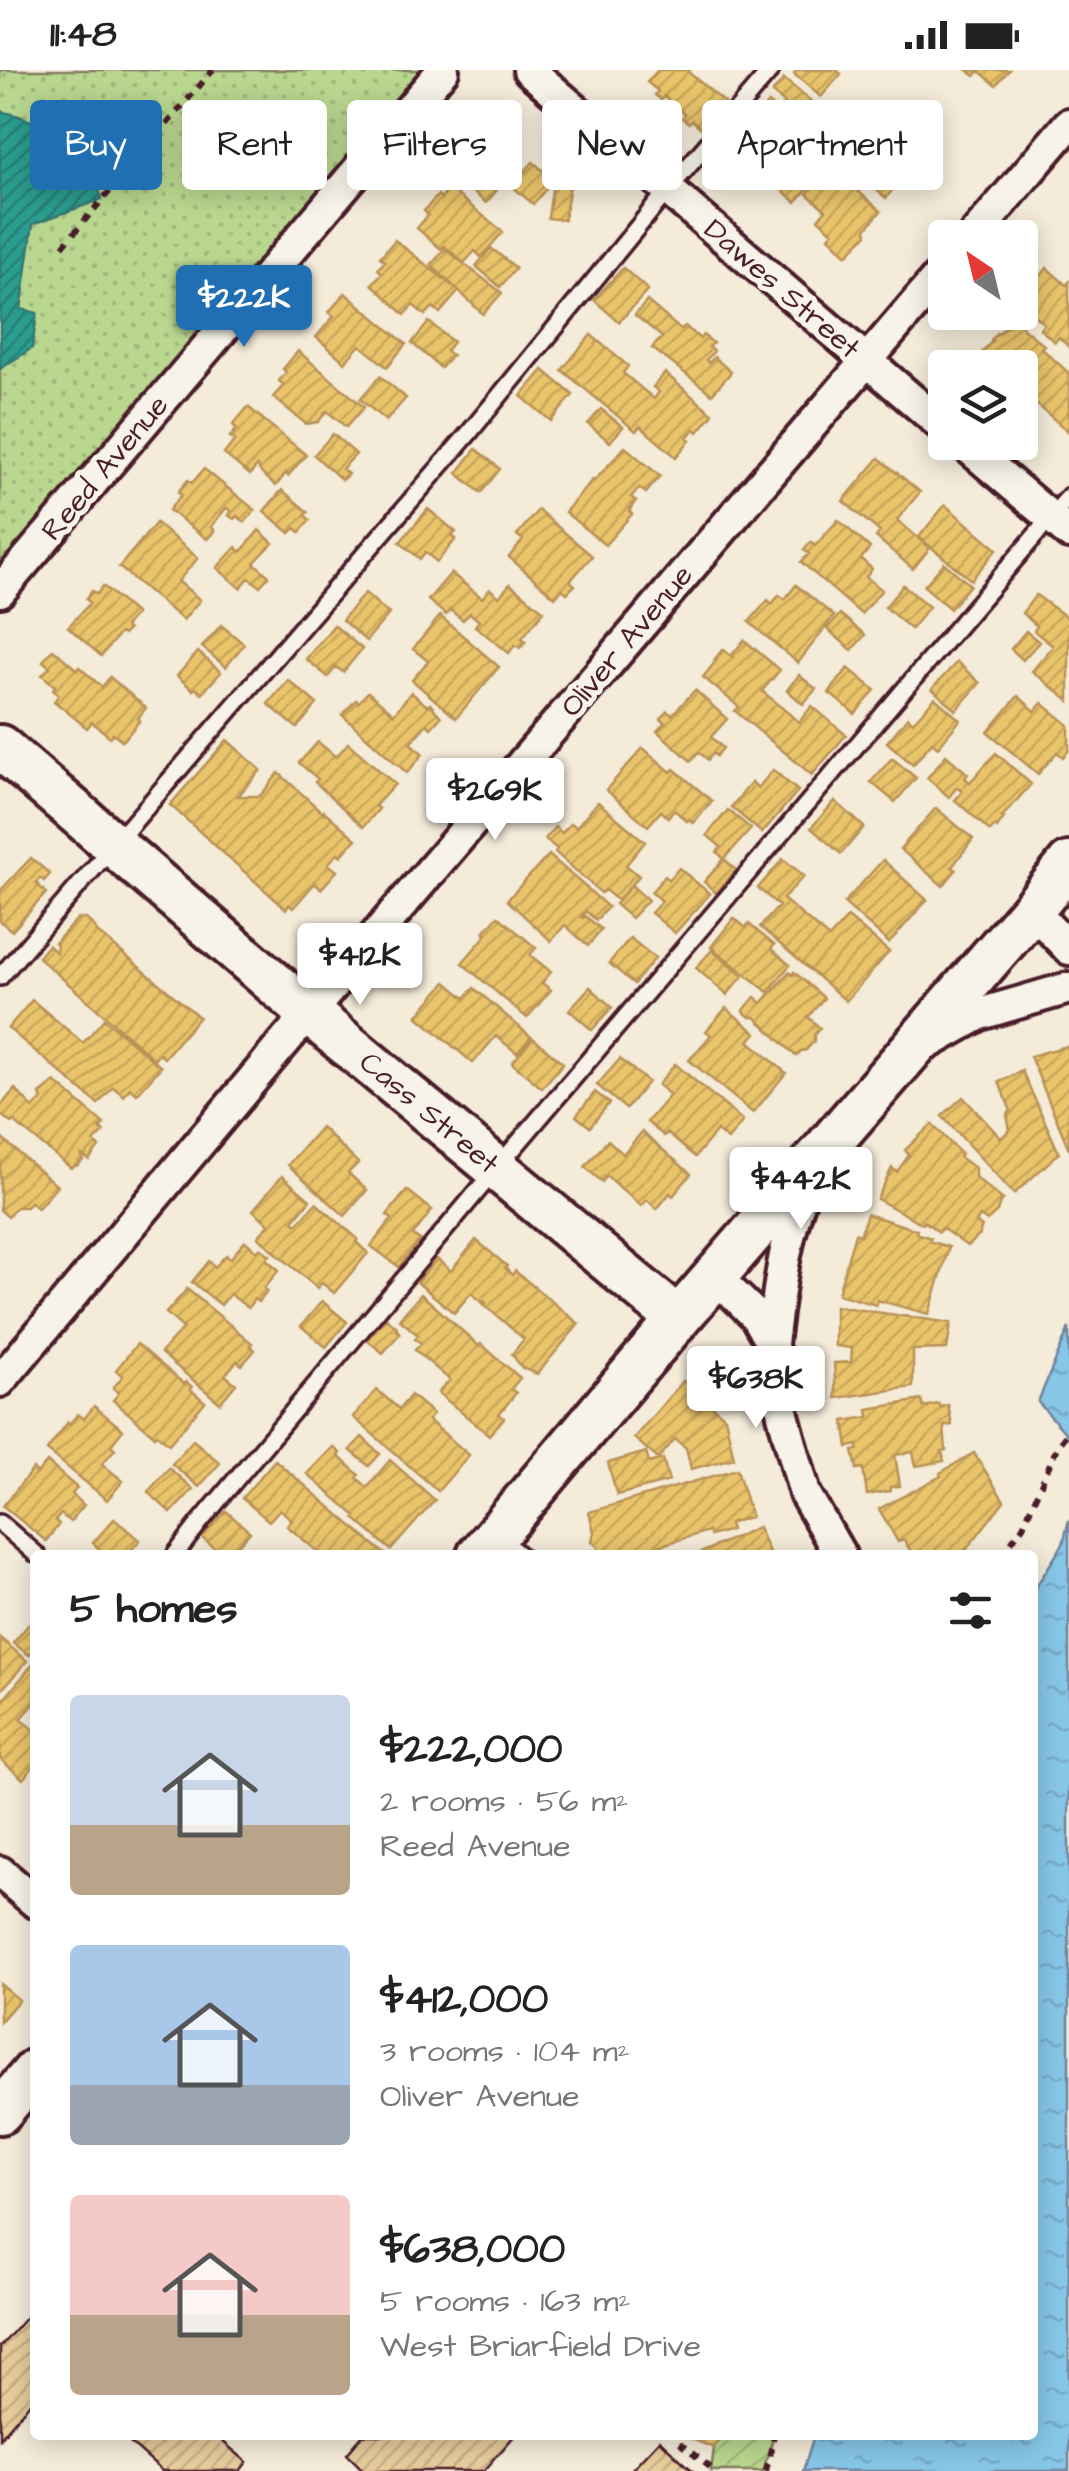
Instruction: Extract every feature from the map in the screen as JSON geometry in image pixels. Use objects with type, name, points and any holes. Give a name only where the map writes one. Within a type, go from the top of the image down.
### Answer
[{"type":"street","name":"Reed Avenue","points":[[0,591],[443,70]]},
{"type":"street","name":"Dawes Street","points":[[530,70],[564,100]]},
{"type":"street","points":[[987,220],[1069,124]]},
{"type":"street","name":"Dawes Street","points":[[668,190],[928,414]]},
{"type":"street","name":"Oliver Avenue","points":[[0,1381],[928,289]]},
{"type":"street","points":[[987,460],[1063,515]]},
{"type":"street","name":"Cass Street","points":[[0,748],[310,1013],[678,1319]]},
{"type":"street","points":[[498,1548],[678,1319],[1069,864]]},
{"type":"street","points":[[1032,910],[1069,949]]},
{"type":"street","points":[[903,1058],[980,1014],[1069,988]]},
{"type":"street","points":[[817,1158],[797,1204],[784,1257],[772,1344],[783,1415],[806,1494],[837,1550]]},
{"type":"street","points":[[715,1276],[756,1314],[772,1344]]},
{"type":"street","points":[[0,1872],[30,1898]]},
{"type":"street","points":[[0,2112],[30,2077]]},
{"type":"lane","points":[[682,174],[771,70]]},
{"type":"lane","points":[[0,977],[468,432],[668,190]]},
{"type":"lane","points":[[179,1550],[496,1169],[1063,515]]},
{"type":"lane","points":[[0,1524],[31,1550]]},
{"type":"path","points":[[63,246],[213,70]]},
{"type":"path","points":[[1006,1550],[1024,1526],[1058,1445],[1069,1431]]},
{"type":"path","points":[[766,2471],[773,2440]]},
{"type":"path","points":[[678,2442],[715,2471]]},
{"type":"green space","points":[[0,70],[426,70],[400,100],[347,100],[347,163],[327,186],[327,100],[182,100],[182,190],[324,190],[0,569]]},
{"type":"green space","points":[[718,2440],[772,2440],[763,2471],[711,2471]]},
{"type":"water","points":[[1069,1328],[1069,1437],[1038,1402]]},
{"type":"water","points":[[1069,1520],[1069,2471],[803,2471],[812,2440],[1038,2440],[1038,1584],[1063,1544]]},
{"type":"building: Homes","points":[[658,70],[690,70],[721,100],[702,100],[702,129],[692,120],[689,123],[682,118],[682,100],[664,96],[661,100],[655,95],[658,91],[647,82]]},
{"type":"building: Homes","points":[[797,70],[837,70],[841,74],[821,97],[794,74]]},
{"type":"building: Homes","points":[[967,70],[1009,70],[996,85],[979,71],[975,76]]},
{"type":"building: Homes","points":[[784,79],[809,100],[781,100],[772,93]]},
{"type":"building: Homes","points":[[533,162],[542,170],[542,190],[545,190],[533,204],[517,190],[522,190],[522,175]]},
{"type":"building: Homes","points":[[451,190],[503,232],[481,257],[475,251],[464,263],[417,228],[428,215],[424,211],[438,195],[441,198]]},
{"type":"building: Homes","points":[[470,190],[497,190],[486,203]]},
{"type":"building: Homes","points":[[552,190],[569,190],[564,220],[548,218]]},
{"type":"building: Homes","points":[[782,190],[806,190],[796,202]]},
{"type":"building: Homes","points":[[810,190],[857,190],[881,211],[847,255],[829,237],[833,232],[818,219],[826,210],[807,194]]},
{"type":"building: Homes","points":[[876,190],[892,190],[886,198]]},
{"type":"building: Homes","points":[[395,240],[459,291],[440,313],[433,307],[425,315],[413,305],[405,315],[372,284],[382,273],[378,269],[385,261],[380,257]]},
{"type":"building: Homes","points":[[491,248],[516,268],[500,287],[476,266]]},
{"type":"building: Homes","points":[[445,249],[502,293],[483,314],[431,265]]},
{"type":"building: Homes","points":[[623,268],[648,290],[619,322],[594,300]]},
{"type":"building: Homes","points":[[1047,268],[1066,285],[1069,282],[1069,347],[1059,337],[1055,342],[1040,329],[1044,324],[1038,319],[1038,280]]},
{"type":"building: Homes","points":[[345,293],[406,344],[387,367],[360,345],[345,362],[316,337],[334,316],[329,312]]},
{"type":"building: Homes","points":[[647,301],[681,330],[685,326],[700,339],[703,335],[713,343],[709,347],[714,351],[706,360],[709,363],[714,357],[731,372],[712,394],[652,348],[662,337],[635,315]]},
{"type":"building: Homes","points":[[429,322],[453,342],[446,351],[452,355],[441,368],[412,343]]},
{"type":"building: Homes","points":[[1002,330],[1025,330],[1069,373],[1069,432],[1038,405],[1038,350],[984,350]]},
{"type":"building: Homes","points":[[591,335],[628,366],[623,373],[654,399],[659,392],[653,387],[665,373],[713,414],[698,432],[695,429],[687,437],[690,440],[676,457],[640,426],[636,431],[562,370]]},
{"type":"building: Homes","points":[[298,351],[364,407],[346,427],[327,411],[318,422],[306,424],[273,397],[284,385],[279,381],[286,372],[283,369]]},
{"type":"building: Homes","points":[[543,370],[573,395],[551,421],[521,396]]},
{"type":"building: Homes","points":[[380,376],[406,398],[386,421],[360,399]]},
{"type":"building: Homes","points":[[248,407],[306,455],[276,486],[257,466],[250,475],[224,454],[235,440],[230,437],[237,429],[233,425]]},
{"type":"building: Homes","points":[[601,409],[623,427],[610,442],[588,424]]},
{"type":"building: Homes","points":[[333,434],[356,454],[342,469],[348,474],[342,480],[314,455]]},
{"type":"building: Homes","points":[[625,447],[660,476],[646,493],[639,488],[631,497],[636,501],[629,511],[632,514],[605,545],[565,512]]},
{"type":"building: Homes","points":[[476,449],[500,469],[481,493],[457,473]]},
{"type":"building: Homes","points":[[879,458],[920,492],[897,520],[930,548],[913,569],[876,537],[880,532],[843,501]]},
{"type":"building: Homes","points":[[204,469],[255,510],[245,522],[228,515],[231,511],[226,508],[207,539],[169,510],[188,480],[192,483]]},
{"type":"building: Homes","points":[[282,490],[308,512],[305,515],[310,520],[300,532],[295,528],[290,533],[264,511]]},
{"type":"building: Homes","points":[[945,505],[997,549],[971,580],[919,537]]},
{"type":"building: Homes","points":[[428,509],[456,532],[452,536],[456,539],[437,562],[425,552],[420,559],[400,542]]},
{"type":"building: Homes","points":[[538,510],[592,556],[570,581],[575,585],[567,593],[562,589],[555,597],[509,557],[523,540],[517,535]]},
{"type":"building: Homes","points":[[838,520],[870,548],[861,559],[872,569],[866,577],[882,590],[861,614],[801,562],[809,554],[804,550],[811,542],[815,546]]},
{"type":"building: Homes","points":[[156,523],[198,558],[178,581],[200,600],[183,620],[119,567]]},
{"type":"building: Homes","points":[[259,530],[273,543],[254,563],[269,576],[260,586],[249,578],[240,588],[217,568],[236,547],[241,552]]},
{"type":"building: Homes","points":[[944,563],[970,585],[950,609],[924,586]]},
{"type":"building: Homes","points":[[451,573],[482,598],[490,589],[499,597],[510,584],[544,611],[522,638],[526,641],[520,648],[515,645],[509,653],[475,626],[479,621],[470,613],[463,620],[450,610],[446,615],[428,600]]},
{"type":"building: Homes","points":[[796,585],[834,616],[798,663],[749,622],[768,600],[772,604],[779,595],[785,599]]},
{"type":"building: Homes","points":[[903,585],[929,607],[911,629],[885,607]]},
{"type":"building: Homes","points":[[103,586],[136,614],[125,627],[128,630],[120,633],[101,656],[68,627],[90,603],[86,599],[92,591],[97,594]]},
{"type":"building: Homes","points":[[365,593],[389,614],[366,641],[342,620]]},
{"type":"building: Homes","points":[[1036,595],[1069,619],[1069,701],[1032,671],[1053,646],[1034,631],[1037,626],[1022,613]]},
{"type":"building: Homes","points":[[840,614],[865,635],[852,650],[827,629]]},
{"type":"building: Homes","points":[[440,616],[499,667],[456,718],[412,680],[428,661],[413,649]]},
{"type":"building: Homes","points":[[221,625],[244,644],[226,667],[202,647]]},
{"type":"building: Homes","points":[[334,625],[362,649],[343,672],[336,667],[328,677],[306,659]]},
{"type":"building: Homes","points":[[1026,631],[1039,642],[1023,660],[1011,649]]},
{"type":"building: Homes","points":[[744,640],[780,670],[762,691],[799,722],[812,706],[846,735],[812,775],[735,711],[739,707],[703,677],[723,649],[731,656]]},
{"type":"building: Homes","points":[[53,649],[102,687],[110,677],[146,708],[123,741],[113,733],[110,737],[92,722],[87,728],[54,701],[59,695],[53,689],[55,686],[42,675],[50,667],[43,661]]},
{"type":"building: Homes","points":[[198,652],[221,672],[202,693],[177,676]]},
{"type":"building: Homes","points":[[957,662],[980,683],[956,710],[932,689]]},
{"type":"building: Homes","points":[[848,668],[875,690],[855,714],[829,693]]},
{"type":"building: Homes","points":[[799,675],[816,689],[803,704],[787,690]]},
{"type":"building: Homes","points":[[288,680],[317,704],[297,728],[268,704]]},
{"type":"building: Homes","points":[[695,690],[727,719],[711,737],[723,748],[708,760],[699,752],[691,761],[657,731],[665,723],[661,719],[667,711],[672,715]]},
{"type":"building: Homes","points":[[368,692],[394,714],[411,692],[441,717],[431,728],[427,724],[410,743],[423,754],[407,773],[342,715]]},
{"type":"building: Homes","points":[[1018,696],[1035,711],[1042,703],[1069,725],[1069,750],[1063,757],[1057,752],[1038,774],[988,732]]},
{"type":"building: Homes","points":[[935,698],[960,720],[938,747],[932,742],[913,765],[887,742],[908,717],[913,722]]},
{"type":"building: Homes","points":[[227,740],[261,770],[238,796],[260,796],[279,773],[356,839],[328,864],[337,871],[321,889],[315,883],[293,908],[289,905],[286,909],[170,805]]},
{"type":"building: Homes","points":[[318,742],[336,757],[348,743],[395,784],[363,827],[299,763]]},
{"type":"building: Homes","points":[[643,748],[712,801],[693,823],[674,810],[668,817],[661,811],[648,826],[606,790]]},
{"type":"building: Homes","points":[[996,753],[1031,784],[997,828],[990,831],[955,800],[962,792],[957,787],[949,797],[927,778],[946,755],[968,774],[965,778],[970,782]]},
{"type":"building: Homes","points":[[892,758],[916,778],[895,802],[871,782]]},
{"type":"building: Homes","points":[[773,770],[798,791],[762,833],[731,807],[752,782],[758,788]]},
{"type":"building: Homes","points":[[835,801],[864,827],[841,854],[811,828]]},
{"type":"building: Homes","points":[[598,802],[645,842],[626,865],[639,876],[618,901],[605,890],[601,893],[545,839],[555,827],[562,833],[571,823],[576,827]]},
{"type":"building: Homes","points":[[936,808],[973,839],[943,886],[900,849]]},
{"type":"building: Homes","points":[[728,810],[751,829],[724,859],[717,852],[721,847],[707,835]]},
{"type":"building: Homes","points":[[549,855],[608,907],[596,920],[586,911],[581,917],[601,929],[588,946],[565,925],[551,941],[507,900]]},
{"type":"building: Homes","points":[[31,858],[50,874],[36,883],[46,893],[12,931],[0,921],[0,891]]},
{"type":"building: Homes","points":[[724,859],[736,870],[716,893],[704,882]]},
{"type":"building: Homes","points":[[783,859],[804,876],[783,899],[829,938],[848,917],[889,952],[846,1001],[760,927],[779,906],[758,888]]},
{"type":"building: Homes","points":[[883,860],[927,900],[889,943],[844,903]]},
{"type":"building: Homes","points":[[679,868],[710,894],[675,933],[651,913],[662,901],[651,892],[665,876],[669,880]]},
{"type":"building: Homes","points":[[631,885],[648,900],[631,918],[615,904]]},
{"type":"building: Homes","points":[[498,916],[536,948],[530,955],[551,972],[542,983],[551,990],[527,1018],[462,963]]},
{"type":"building: Homes","points":[[734,918],[746,928],[749,924],[790,965],[768,992],[711,947]]},
{"type":"building: Homes","points":[[77,919],[86,919],[199,1017],[164,1058],[159,1054],[154,1059],[38,957],[48,945],[56,952],[55,943]]},
{"type":"building: Homes","points":[[630,938],[655,958],[634,984],[609,963]]},
{"type":"building: Homes","points":[[712,950],[743,976],[727,995],[696,968]]},
{"type":"building: Homes","points":[[789,972],[824,998],[808,1017],[820,1028],[814,1041],[796,1056],[754,1016],[751,1018],[743,1011],[755,997],[762,1003]]},
{"type":"building: Homes","points":[[446,982],[465,998],[474,988],[531,1037],[517,1053],[496,1036],[473,1063],[417,1016]]},
{"type":"building: Homes","points":[[590,987],[612,1007],[592,1030],[569,1010]]},
{"type":"building: Homes","points":[[32,1000],[83,1043],[104,1019],[161,1067],[137,1094],[130,1088],[124,1096],[113,1087],[98,1104],[8,1028]]},
{"type":"building: Homes","points":[[726,1008],[756,1033],[749,1041],[786,1073],[753,1113],[689,1060],[711,1035],[706,1031]]},
{"type":"building: Homes","points":[[533,1038],[563,1063],[542,1088],[512,1063]]},
{"type":"building: Homes","points":[[1067,1046],[1069,1052],[1069,1149],[1030,1056]]},
{"type":"building: Homes","points":[[620,1059],[648,1082],[626,1109],[597,1085]]},
{"type":"building: Homes","points":[[675,1064],[743,1121],[728,1140],[717,1131],[695,1157],[647,1122],[670,1095],[658,1085]]},
{"type":"building: Homes","points":[[1022,1071],[1059,1153],[1014,1194],[942,1116],[963,1097],[1001,1138],[1010,1130],[1007,1115],[1011,1111],[999,1082]]},
{"type":"building: Homes","points":[[55,1082],[104,1124],[100,1129],[104,1132],[94,1142],[99,1147],[89,1160],[82,1155],[83,1160],[71,1168],[0,1114],[0,1107],[15,1089],[33,1108],[42,1099],[40,1094]]},
{"type":"building: Homes","points":[[595,1092],[609,1103],[590,1127],[576,1116]]},
{"type":"building: Homes","points":[[932,1124],[961,1154],[959,1157],[975,1168],[975,1177],[1003,1200],[987,1221],[980,1216],[976,1222],[982,1227],[980,1235],[967,1246],[942,1228],[939,1232],[877,1199],[892,1168],[897,1172],[909,1155],[905,1150]]},
{"type":"building: Homes","points":[[321,1127],[358,1163],[348,1173],[367,1190],[345,1216],[288,1165]]},
{"type":"building: Homes","points":[[642,1132],[691,1174],[657,1209],[647,1200],[641,1206],[607,1176],[602,1182],[585,1167],[608,1140],[623,1154]]},
{"type":"building: Homes","points":[[0,1137],[57,1186],[38,1208],[30,1202],[26,1207],[16,1207],[8,1217],[0,1210]]},
{"type":"building: Homes","points":[[282,1176],[310,1200],[293,1221],[297,1224],[316,1203],[358,1239],[356,1242],[368,1253],[334,1293],[322,1283],[317,1288],[258,1237],[269,1224],[253,1210]]},
{"type":"building: Homes","points":[[407,1190],[432,1210],[413,1235],[420,1240],[399,1267],[371,1246],[392,1219],[387,1215]]},
{"type":"building: Homes","points":[[867,1214],[917,1230],[916,1233],[931,1238],[929,1241],[949,1247],[929,1314],[838,1294],[855,1233],[860,1235]]},
{"type":"building: Homes","points":[[476,1240],[512,1275],[515,1271],[579,1324],[537,1374],[522,1368],[512,1354],[524,1339],[484,1301],[471,1293],[454,1313],[417,1282],[437,1259],[451,1271]]},
{"type":"building: Homes","points":[[245,1241],[270,1255],[266,1259],[279,1270],[258,1302],[254,1299],[248,1308],[230,1294],[221,1305],[192,1282],[209,1261],[215,1267],[226,1255],[230,1259]]},
{"type":"building: Homes","points":[[187,1289],[252,1343],[255,1350],[242,1365],[237,1361],[225,1375],[236,1384],[220,1403],[161,1353],[183,1328],[166,1313]]},
{"type":"building: Homes","points":[[421,1294],[520,1378],[511,1389],[516,1393],[499,1414],[504,1418],[489,1435],[438,1393],[450,1380],[415,1350],[421,1343],[415,1339],[418,1335],[399,1319]]},
{"type":"building: Homes","points":[[322,1301],[347,1322],[326,1347],[301,1326]]},
{"type":"building: Homes","points":[[835,1306],[951,1323],[947,1349],[913,1350],[913,1387],[836,1398],[834,1363],[851,1362],[852,1348],[835,1346]]},
{"type":"building: Homes","points":[[386,1318],[400,1333],[383,1353],[367,1340]]},
{"type":"building: Homes","points":[[137,1344],[205,1402],[169,1444],[113,1400],[119,1393],[113,1388],[123,1376],[116,1370]]},
{"type":"building: Homes","points":[[683,1381],[725,1417],[734,1458],[691,1469],[686,1448],[675,1439],[658,1459],[634,1438]]},
{"type":"building: Homes","points":[[377,1390],[399,1409],[411,1395],[433,1414],[428,1420],[469,1455],[438,1491],[353,1417]]},
{"type":"building: Homes","points":[[922,1400],[923,1407],[948,1405],[952,1425],[944,1426],[944,1461],[916,1466],[913,1452],[895,1455],[900,1486],[867,1495],[863,1468],[857,1469],[853,1451],[858,1450],[858,1445],[848,1447],[844,1421],[869,1417],[868,1409]]},
{"type":"building: Homes","points":[[94,1406],[123,1430],[111,1445],[115,1449],[102,1464],[123,1481],[107,1500],[47,1450],[68,1422],[78,1414],[84,1419]]},
{"type":"building: Homes","points":[[362,1437],[380,1454],[369,1466],[350,1450]]},
{"type":"building: Homes","points":[[193,1440],[220,1463],[199,1487],[172,1464]]},
{"type":"building: Homes","points":[[333,1447],[367,1487],[390,1460],[435,1500],[391,1550],[307,1474]]},
{"type":"building: Homes","points":[[646,1452],[649,1463],[663,1459],[669,1481],[617,1495],[608,1463]]},
{"type":"building: Homes","points":[[974,1453],[1004,1501],[966,1550],[910,1550],[904,1540],[898,1542],[879,1509],[941,1476],[940,1473]]},
{"type":"building: Homes","points":[[275,1460],[380,1550],[316,1550],[287,1526],[292,1520],[280,1509],[269,1521],[242,1498]]},
{"type":"building: Homes","points":[[47,1462],[77,1488],[72,1494],[84,1505],[70,1522],[61,1514],[55,1521],[59,1524],[46,1541],[3,1506],[33,1469],[37,1474]]},
{"type":"building: Homes","points":[[169,1468],[193,1489],[171,1513],[148,1492]]},
{"type":"building: Homes","points":[[737,1469],[751,1517],[729,1523],[731,1530],[710,1536],[708,1531],[645,1550],[599,1550],[592,1541],[589,1512]]},
{"type":"building: Homes","points":[[226,1511],[250,1532],[234,1550],[216,1550],[202,1538]]},
{"type":"building: Homes","points":[[114,1519],[140,1540],[131,1550],[101,1550],[93,1543]]},
{"type":"building: Homes","points":[[758,1527],[768,1550],[707,1550]]},
{"type":"building: Homes","points":[[30,1623],[30,1654],[13,1643]]},
{"type":"building: Homes","points":[[0,1638],[27,1661],[0,1692]]},
{"type":"building: Homes","points":[[30,1668],[30,1709],[21,1719],[30,1726],[30,1770],[23,1779],[0,1759],[0,1704]]},
{"type":"building: Homes","points":[[0,1984],[19,2000],[0,2022]]},
{"type":"building: Homes","points":[[694,2440],[718,2440],[714,2448]]},
{"type":"building: Schools","points":[[0,111],[30,121],[30,190],[99,190],[102,199],[33,224],[21,309],[37,313],[32,348],[0,369]]},
{"type":"building: Other","points":[[30,2313],[30,2403],[0,2438],[0,2347]]},
{"type":"building: Other","points":[[127,2440],[221,2440],[247,2462],[240,2471],[162,2471]]},
{"type":"building: Other","points":[[359,2440],[511,2440],[484,2471],[364,2471],[347,2454]]},
{"type":"building: Other","points":[[659,2440],[693,2471],[630,2471]]}]
